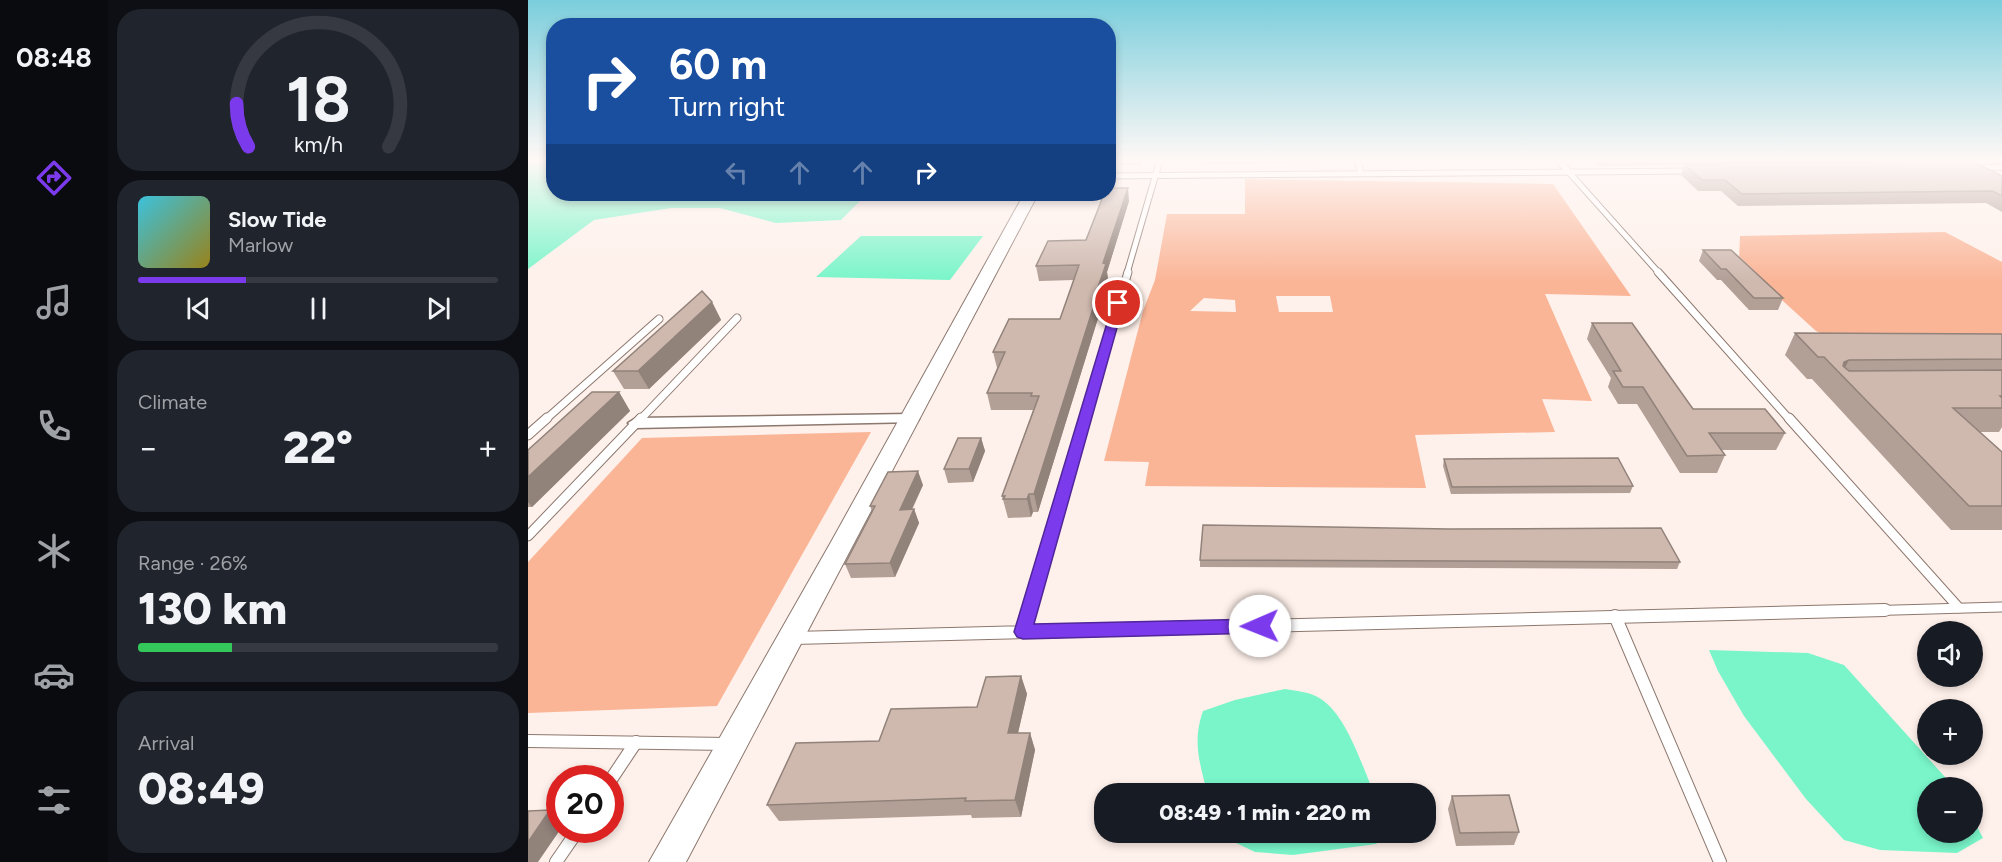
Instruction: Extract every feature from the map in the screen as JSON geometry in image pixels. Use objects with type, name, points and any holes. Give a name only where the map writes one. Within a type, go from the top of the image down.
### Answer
[{"type":"street","points":[[667,862],[792,638],[1027,201]]},
{"type":"street","points":[[636,423],[911,419]]},
{"type":"lane","points":[[1023,632],[1150,200]]},
{"type":"lane","points":[[1594,200],[1959,608]]},
{"type":"lane","points":[[529,533],[737,318]]},
{"type":"lane","points":[[528,435],[659,320]]},
{"type":"lane","points":[[792,638],[2002,607]]},
{"type":"lane","points":[[1615,616],[1720,862]]},
{"type":"lane","points":[[528,741],[733,744]]},
{"type":"lane","points":[[621,765],[636,742]]},
{"type":"lane","points":[[556,862],[569,843]]},
{"type":"shaded area","points":[[528,200],[860,201],[841,220],[776,223],[720,208],[671,208],[594,220],[528,269]]},
{"type":"shaded area","points":[[1245,200],[1564,200],[1631,296],[1545,294],[1592,401],[1542,399],[1555,432],[1415,435],[1426,488],[1145,486],[1149,462],[1104,461],[1143,311],[1155,280],[1167,214],[1245,214]],"holes":[[[1276,296],[1330,296],[1333,312],[1279,312]],[[1204,298],[1235,300],[1236,312],[1190,311]]]},
{"type":"shaded area","points":[[1945,232],[2002,262],[2002,347],[1847,345],[1816,331],[1739,261],[1740,236]]},
{"type":"shaded area","points":[[861,236],[983,236],[950,280],[816,277]]},
{"type":"shaded area","points":[[871,432],[717,706],[528,713],[528,562],[642,438]]},
{"type":"shaded area","points":[[1709,650],[1808,653],[1844,665],[1917,746],[1917,765],[1934,765],[1945,777],[1917,777],[1917,843],[1974,843],[1957,853],[1880,850],[1844,840],[1806,799],[1744,716],[1718,671]]},
{"type":"shaded area","points":[[1285,689],[1304,692],[1321,699],[1339,717],[1346,729],[1370,783],[1205,783],[1198,743],[1203,711],[1235,700]]},
{"type":"shaded area","points":[[1236,843],[1377,843],[1293,855],[1255,852]]},
{"type":"building","points":[[1124,200],[1103,263],[1106,264],[1094,299],[1096,299],[1034,494],[1029,494],[1027,499],[1003,499],[1005,496],[1002,496],[1039,396],[1031,396],[1032,393],[987,393],[1005,352],[993,352],[1009,319],[1060,319],[1079,265],[1036,266],[1048,241],[1086,240],[1101,201]]},
{"type":"building","points":[[1703,250],[1731,250],[1783,298],[1754,298],[1726,269],[1721,269]]},
{"type":"building","points":[[702,291],[712,302],[638,371],[613,371]]},
{"type":"building","points":[[1592,323],[1632,323],[1693,409],[1765,409],[1785,433],[1709,433],[1725,455],[1687,456],[1643,387],[1623,387],[1613,371],[1621,371]]},
{"type":"building","points":[[1795,333],[2002,334],[2002,359],[1849,360],[1844,362],[1843,366],[1849,371],[2002,370],[2002,396],[2000,396],[2002,408],[1953,408],[2002,452],[2002,506],[1969,506],[1824,357],[1818,357]]},
{"type":"building","points":[[592,392],[619,392],[528,477],[528,450]]},
{"type":"building","points":[[958,438],[981,438],[969,469],[944,469]]},
{"type":"building","points":[[1618,458],[1633,486],[1452,487],[1444,459]]},
{"type":"building","points":[[918,471],[900,510],[914,509],[890,563],[845,564],[875,506],[870,506],[888,472]]},
{"type":"building","points":[[1203,525],[1449,529],[1661,528],[1680,562],[1200,560]]},
{"type":"building","points":[[1021,676],[1008,733],[1030,733],[1015,800],[965,801],[966,798],[767,805],[796,743],[879,741],[891,709],[977,707],[986,677]]},
{"type":"building","points":[[1509,795],[1519,832],[1460,833],[1452,796]]},
{"type":"building","points":[[546,810],[546,816],[528,842],[528,811]]},
{"type":"route","points":[[1118,303],[1023,632],[1260,626]]}]
